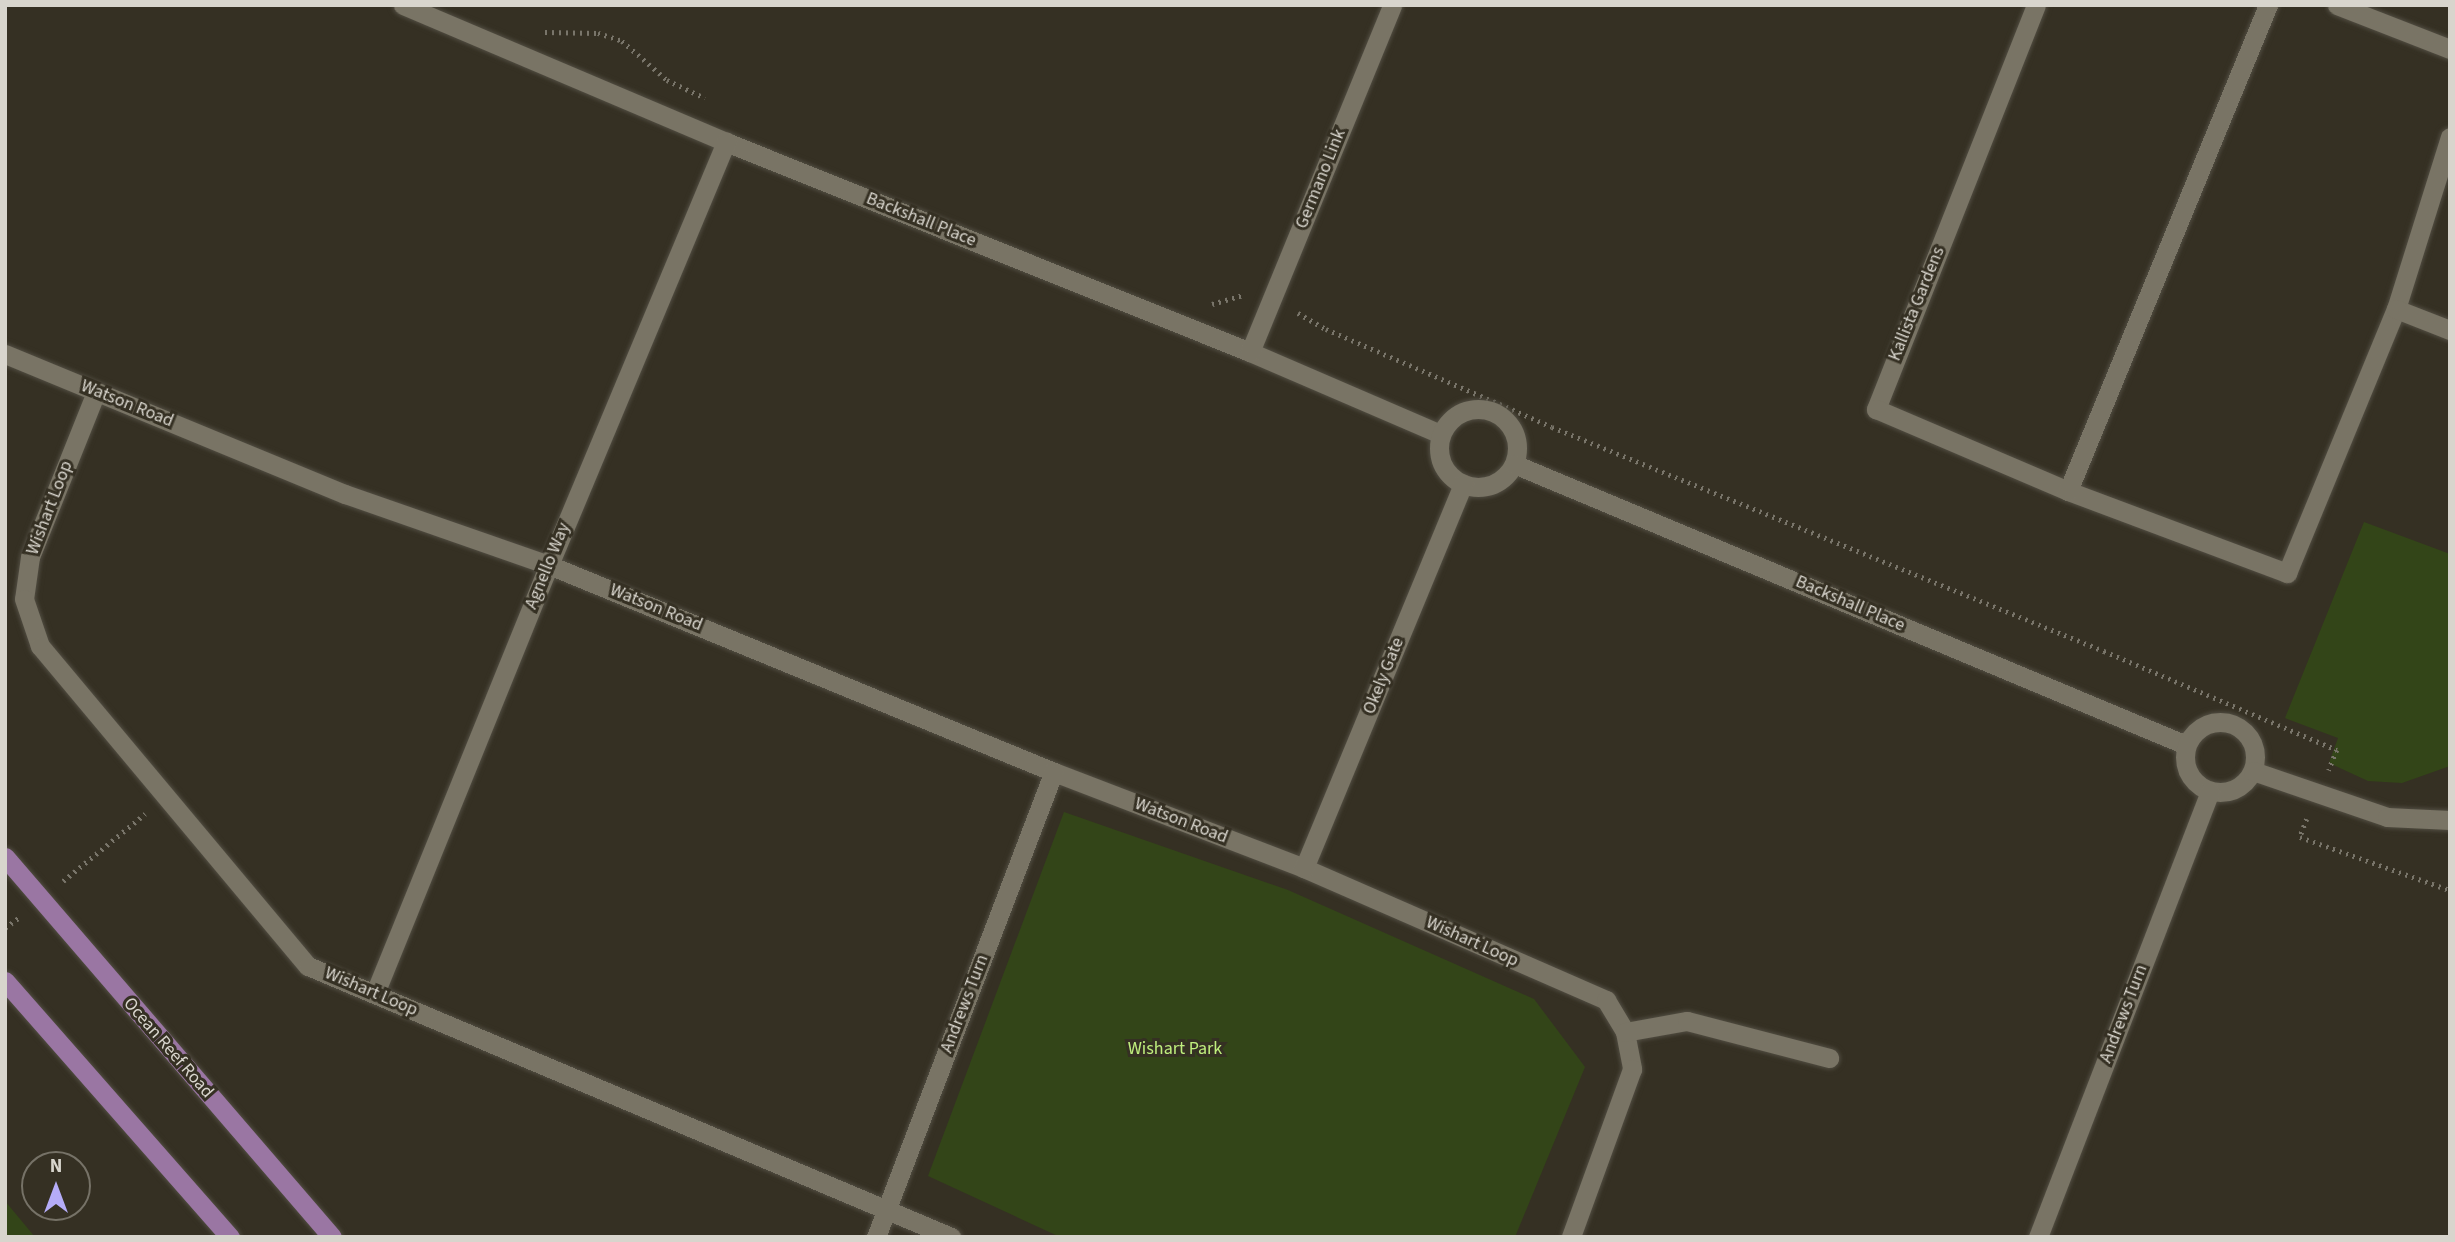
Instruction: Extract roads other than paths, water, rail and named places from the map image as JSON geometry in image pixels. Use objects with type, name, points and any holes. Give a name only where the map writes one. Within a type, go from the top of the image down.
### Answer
[{"type":"main road","name":"Ocean Reef Road","points":[[5,857],[332,1237]]},
{"type":"main road","points":[[5,981],[230,1237]]},
{"type":"street","name":"Backshall Place","points":[[403,5],[726,142],[1250,352],[1440,434]]},
{"type":"street","name":"Germano Link","points":[[1250,352],[1392,5]]},
{"type":"street","name":"Kallista Gardens","points":[[2036,5],[1876,409],[2068,491],[2287,573],[2396,309],[2450,137]]},
{"type":"street","points":[[2068,491],[2268,5]]},
{"type":"street","points":[[2337,5],[2450,50]]},
{"type":"street","name":"Agnello Way","points":[[375,993],[549,565],[726,142]]},
{"type":"street","points":[[2396,309],[2450,330]]},
{"type":"street","name":"Watson Road","points":[[5,354],[345,494],[549,565],[1054,772],[1304,868]]},
{"type":"street","name":"Wishart Loop","points":[[96,391],[30,556],[24,599],[40,646],[309,965],[951,1237]]},
{"type":"street","points":[[1472,408],[1486,409],[1510,425],[1517,451],[1514,464],[1498,482],[1475,487],[1463,484],[1450,476],[1441,464],[1438,449],[1440,434],[1459,413],[1472,408]]},
{"type":"street","name":"Backshall Place","points":[[1514,464],[2186,744]]},
{"type":"street","name":"Okely Gate","points":[[1304,868],[1463,484]]},
{"type":"street","points":[[2227,722],[2248,735],[2256,759],[2253,771],[2236,789],[2210,792],[2191,779],[2186,768],[2186,744],[2203,726],[2227,722]]},
{"type":"street","points":[[2253,771],[2387,817],[2450,820]]},
{"type":"street","name":"Andrews Turn","points":[[876,1237],[1054,772]]},
{"type":"street","name":"Andrews Turn","points":[[2038,1237],[2210,792]]},
{"type":"street","name":"Wishart Loop","points":[[1304,868],[1606,1000],[1625,1032],[1632,1069],[1571,1237]]},
{"type":"street","points":[[1625,1032],[1687,1021],[1829,1058]]},
{"type":"park label","name":"Wishart Park","points":[[1175,1049]]}]
